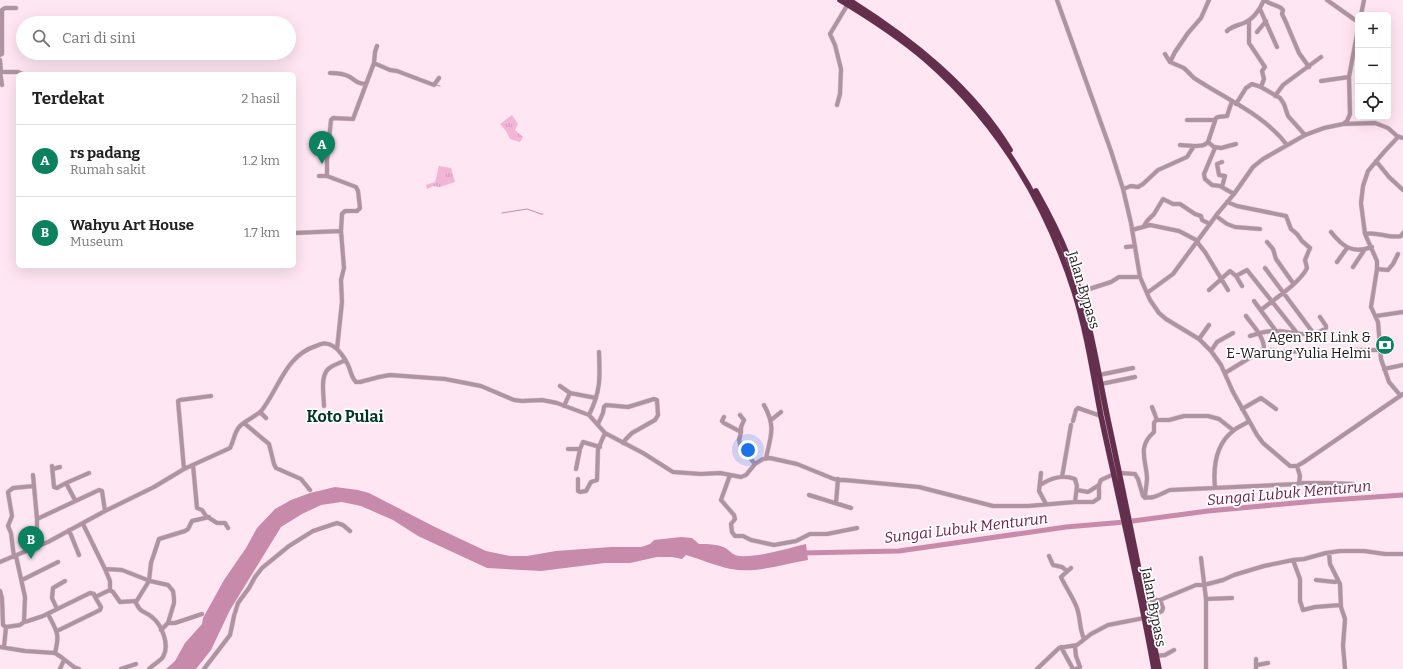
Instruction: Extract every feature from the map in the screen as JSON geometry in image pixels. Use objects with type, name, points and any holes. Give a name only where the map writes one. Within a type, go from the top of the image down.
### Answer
[{"type":"highway","name":"Jalan Bypass","points":[[840,0],[848,2],[896,32],[934,62],[972,100],[995,127],[1026,173],[1060,236],[1080,292],[1102,416],[1124,502],[1145,600],[1146,618]]},
{"type":"highway","name":"Jalan Bypass","points":[[848,2],[926,60],[948,81],[992,130],[1008,152],[1034,194],[1053,234],[1088,335],[1101,384],[1117,473]]},
{"type":"highway","name":"Jalan Bypass","points":[[1134,550],[1146,618],[1154,656],[1159,669]]},
{"type":"highway","name":"Jalan Bypass","points":[[1154,656],[1154,669]]},
{"type":"street","points":[[1057,0],[1105,133],[1123,189],[1140,277],[1155,308],[1166,319],[1199,339],[1211,351],[1221,365],[1242,409],[1263,443],[1290,466],[1297,466],[1402,394],[1389,382],[1381,358],[1378,322],[1371,303],[1377,269],[1376,258],[1365,234],[1362,214],[1362,194],[1368,171],[1376,161],[1401,137],[1388,128],[1375,123],[1342,124],[1324,128],[1305,135],[1258,162],[1173,274],[1148,293]]},
{"type":"street","points":[[1170,62],[1188,33],[1201,18],[1209,0]]},
{"type":"street","points":[[1227,31],[1249,20],[1265,0],[1269,4],[1279,6],[1283,10],[1282,14],[1299,53],[1309,67]]},
{"type":"street","points":[[1327,0],[1355,20]]},
{"type":"street","points":[[1362,12],[1364,0]]},
{"type":"street","points":[[837,105],[840,94],[841,69],[835,45],[830,34],[848,2]]},
{"type":"street","points":[[0,55],[2,52],[2,10],[5,8],[16,8]]},
{"type":"street","points":[[1260,8],[1277,47]]},
{"type":"street","points":[[1249,20],[1249,43],[1265,67],[1262,71],[1264,79],[1261,87]]},
{"type":"street","points":[[1257,32],[1266,21]]},
{"type":"street","points":[[1342,124],[1347,121],[1350,114],[1349,77],[1355,45]]},
{"type":"street","points":[[327,176],[327,160],[332,119],[353,119],[374,63],[377,46]]},
{"type":"street","points":[[1165,54],[1170,62],[1184,68],[1194,78],[1257,115],[1278,134],[1286,145]]},
{"type":"street","points":[[1275,96],[1284,84],[1321,57]]},
{"type":"street","points":[[0,60],[2,85]]},
{"type":"street","points":[[374,63],[435,85],[439,78]]},
{"type":"street","points":[[1,72],[16,72]]},
{"type":"street","points":[[330,72],[343,75],[354,81],[366,84]]},
{"type":"street","points":[[1321,81],[1349,77]]},
{"type":"street","points":[[1236,104],[1248,86],[1252,84],[1261,87],[1284,104],[1288,116],[1305,135]]},
{"type":"street","points":[[1187,120],[1215,120],[1218,117],[1228,116],[1232,101]]},
{"type":"street","points":[[1180,146],[1202,146],[1208,142],[1215,120]]},
{"type":"street","points":[[1208,142],[1214,147],[1221,148],[1236,144]]},
{"type":"street","points":[[1123,189],[1131,186],[1138,187],[1143,184],[1158,170],[1187,157],[1194,146]]},
{"type":"street","points":[[1214,147],[1204,177],[1206,181],[1212,185],[1222,187],[1234,194]]},
{"type":"street","points":[[1376,161],[1389,177],[1403,190]]},
{"type":"street","points":[[1222,162],[1217,163],[1217,166],[1218,174],[1225,176],[1222,187]]},
{"type":"street","points":[[319,176],[327,176],[356,187],[358,191],[360,208],[357,211],[345,211],[342,213],[341,232],[344,268],[341,280],[342,302],[337,349]]},
{"type":"street","points":[[1144,226],[1146,221],[1154,214],[1163,199],[1173,204],[1179,203],[1195,214],[1201,216],[1202,220],[1210,224]]},
{"type":"street","points":[[1227,202],[1241,207],[1280,214],[1287,217],[1291,229],[1310,248],[1305,260],[1307,267],[1306,270],[1261,310]]},
{"type":"street","points":[[1216,216],[1227,224],[1235,227],[1260,228]]},
{"type":"street","points":[[1132,230],[1150,225],[1179,232],[1198,242],[1228,290]]},
{"type":"street","points":[[296,233],[341,232]]},
{"type":"street","points":[[1331,232],[1340,243],[1347,248],[1365,250],[1372,247]]},
{"type":"street","points":[[1365,234],[1374,233],[1383,236],[1401,236],[1403,233]]},
{"type":"street","points":[[1267,242],[1273,250],[1276,259],[1293,283]]},
{"type":"street","points":[[1126,247],[1135,246]]},
{"type":"street","points":[[1337,262],[1347,248]]},
{"type":"street","points":[[1353,267],[1365,250]]},
{"type":"street","points":[[1377,269],[1388,270],[1398,254]]},
{"type":"street","points":[[1265,268],[1314,334]]},
{"type":"street","points":[[1236,276],[1247,270],[1297,333]]},
{"type":"street","points":[[1209,290],[1231,271],[1242,286]]},
{"type":"street","points":[[1080,292],[1111,282],[1119,277],[1140,277]]},
{"type":"street","points":[[1254,301],[1276,331]]},
{"type":"street","points":[[1376,316],[1403,312]]},
{"type":"street","points":[[1246,316],[1259,333],[1264,347],[1263,350]]},
{"type":"street","points":[[1250,336],[1259,333],[1276,331],[1314,334],[1326,328],[1320,317]]},
{"type":"street","points":[[1199,339],[1209,325]]},
{"type":"street","points":[[1211,351],[1218,342],[1233,332]]},
{"type":"street","points":[[0,562],[83,524],[104,511],[154,487],[184,469],[230,448],[238,428],[260,412],[285,372],[296,358],[306,350],[325,343],[332,345],[337,349],[345,360],[353,379],[358,382],[390,376],[445,379],[481,386],[514,400],[542,400],[564,406],[589,416],[606,433],[643,453],[673,472],[692,474],[713,473],[742,477],[755,464],[766,458],[789,461],[838,479],[919,487],[993,506],[1006,507],[1075,502],[1090,503],[1096,501],[1099,495],[1099,485],[1101,480],[1117,473],[1133,473],[1137,476],[1142,495],[1145,498]]},
{"type":"street","points":[[1225,373],[1263,350],[1315,353]]},
{"type":"street","points":[[1355,350],[1380,350]]},
{"type":"street","points":[[589,416],[596,398],[600,378],[599,352]]},
{"type":"street","points":[[324,406],[323,378],[331,366],[345,360]]},
{"type":"street","points":[[1384,369],[1403,366]]},
{"type":"street","points":[[1099,376],[1132,368]]},
{"type":"street","points":[[1101,384],[1135,377]]},
{"type":"street","points":[[560,386],[570,393],[596,398]]},
{"type":"street","points":[[564,406],[570,393]]},
{"type":"street","points":[[184,469],[178,402],[180,400],[211,396]]},
{"type":"street","points":[[1242,409],[1261,398],[1276,409]]},
{"type":"street","points":[[598,424],[606,405],[628,407],[654,399],[657,400],[658,415],[655,420],[630,434],[623,443]]},
{"type":"street","points":[[764,405],[771,420],[772,431],[766,458]]},
{"type":"street","points":[[1152,407],[1157,420]]},
{"type":"street","points":[[1062,477],[1072,423],[1076,410],[1078,408],[1102,416]]},
{"type":"street","points":[[260,412],[266,418]]},
{"type":"street","points":[[771,420],[781,412]]},
{"type":"street","points":[[740,415],[744,420],[741,427],[739,440],[741,447],[755,464]]},
{"type":"street","points":[[1157,420],[1169,420],[1184,416],[1208,416],[1219,419],[1233,430]]},
{"type":"street","points":[[724,417],[722,421],[724,423],[741,432]]},
{"type":"street","points":[[1145,498],[1147,479],[1143,449],[1146,440],[1154,432],[1154,423],[1157,420]]},
{"type":"street","points":[[1215,488],[1214,468],[1221,444],[1233,430],[1249,421]]},
{"type":"street","points":[[244,423],[269,444],[276,468],[301,479],[310,490]]},
{"type":"street","points":[[578,479],[578,491],[580,492],[586,491],[590,482],[597,480],[598,451],[606,433]]},
{"type":"street","points":[[576,469],[580,449],[584,442],[600,447]]},
{"type":"street","points":[[568,449],[580,449]]},
{"type":"street","points":[[193,466],[198,509],[202,510],[206,516],[216,523],[225,523],[228,528]]},
{"type":"street","points":[[1297,466],[1300,476],[1299,483]]},
{"type":"street","points":[[60,467],[52,468],[55,488],[89,473]]},
{"type":"street","points":[[1041,473],[1039,493],[1046,504]]},
{"type":"street","points":[[33,474],[37,519],[37,546]]},
{"type":"street","points":[[730,475],[721,500],[734,515],[735,519],[731,524],[732,532],[735,536],[743,536],[751,540],[774,545],[796,541],[810,534],[826,534],[857,528]]},
{"type":"street","points":[[1040,485],[1050,478],[1062,477],[1075,480],[1075,502]]},
{"type":"street","points":[[836,503],[838,479]]},
{"type":"street","points":[[1145,498],[1158,496],[1170,490],[1327,482],[1354,484]]},
{"type":"street","points":[[66,484],[75,500]]},
{"type":"street","points":[[1076,490],[1090,491],[1099,485]]},
{"type":"street","points":[[24,622],[25,605],[22,580],[8,526],[12,516],[8,492],[12,488],[34,486]]},
{"type":"street","points":[[37,519],[75,500],[101,490],[104,511]]},
{"type":"street","points":[[809,495],[851,508]]},
{"type":"street","points":[[136,602],[149,581],[151,563],[159,539],[187,530],[192,521],[209,517]]},
{"type":"street","points":[[204,669],[230,635],[238,604],[261,570],[289,546],[313,531],[337,523],[347,527],[350,531]]},
{"type":"street","points":[[83,524],[110,581],[110,590],[121,602],[134,600],[140,610],[154,619],[161,630],[164,637],[165,651],[162,658],[149,669]]},
{"type":"street","points":[[70,530],[79,555]]},
{"type":"street","points":[[1145,600],[1160,600],[1192,586],[1204,585],[1251,570],[1329,552],[1364,551],[1385,554],[1403,554]]},
{"type":"street","points":[[1329,552],[1330,564],[1340,585],[1341,605],[1345,619],[1343,646],[1346,669]]},
{"type":"street","points":[[1049,556],[1053,564],[1060,566],[1067,571]]},
{"type":"street","points":[[1201,558],[1206,599],[1206,669]]},
{"type":"street","points":[[1293,560],[1299,575],[1301,587],[1300,601],[1303,610],[1315,607],[1341,605]]},
{"type":"street","points":[[22,580],[58,562]]},
{"type":"street","points":[[1071,568],[1061,576],[1061,578],[1076,607],[1080,621],[1080,631],[1084,639]]},
{"type":"street","points":[[105,569],[122,570],[149,581],[166,584],[173,592],[174,603],[168,623],[161,630]]},
{"type":"street","points":[[1316,580],[1335,582],[1338,580]]},
{"type":"street","points":[[57,609],[52,598],[53,588],[65,581]]},
{"type":"street","points":[[95,597],[110,590]]},
{"type":"street","points":[[0,591],[2,598],[3,625],[6,627],[2,647],[25,651],[55,653],[79,669]]},
{"type":"street","points":[[6,627],[18,626],[24,622],[28,622],[48,614],[90,593],[94,594],[101,607],[100,610],[57,631]]},
{"type":"street","points":[[1206,599],[1232,598]]},
{"type":"street","points":[[1037,669],[1053,652],[1061,647],[1074,647],[1091,634],[1108,625],[1146,618],[1162,611],[1163,608],[1160,600]]},
{"type":"street","points":[[48,614],[57,631],[58,643],[55,653]]},
{"type":"street","points":[[168,623],[175,623],[202,614]]},
{"type":"street","points":[[1061,647],[1075,669],[1080,667],[1074,647]]},
{"type":"street","points":[[1154,656],[1168,654],[1174,650]]},
{"type":"street","points":[[1256,659],[1257,667],[1268,663]]},
{"type":"street","points":[[60,669],[64,660]]},
{"type":"street","points":[[121,669],[136,664]]},
{"type":"green space","points":[[512,115],[518,124],[515,130],[523,137],[520,142],[510,139],[500,124]]},
{"type":"green space","points":[[439,166],[451,168],[455,182],[440,187],[433,186],[427,189],[426,185],[435,182]]},
{"type":"shaded area","points":[[335,487],[369,493],[486,551],[510,556],[527,556],[556,551],[611,547],[641,547],[650,544],[654,540],[681,537],[692,538],[699,544],[721,546],[738,556],[763,554],[806,544],[808,560],[770,568],[750,570],[725,568],[686,555],[682,559],[657,557],[630,563],[605,563],[541,571],[487,568],[418,536],[393,520],[361,506],[342,502],[321,505],[302,514],[281,527],[230,610],[211,650],[196,669],[166,669],[175,661],[185,643],[202,624],[203,618],[224,580],[246,548],[257,528],[275,509],[291,500],[310,493]]},
{"type":"waterway","points":[[436,85],[440,86]]},
{"type":"waterway","points":[[502,213],[527,209],[543,214]]},
{"type":"waterway","name":"Sungai Lubuk Menturun","points":[[801,553],[899,551],[1066,527],[1125,522],[1208,511],[1403,495]]},
{"type":"place","name":"rs padang","points":[[322,164]]},
{"type":"place","name":"Agen BRI Link & E-Warung Yulia Helmi","points":[[1385,345]]},
{"type":"place","name":"Wahyu Art House","points":[[31,559]]},
{"type":"district","name":"Koto Pulai","points":[[345,416]]}]
